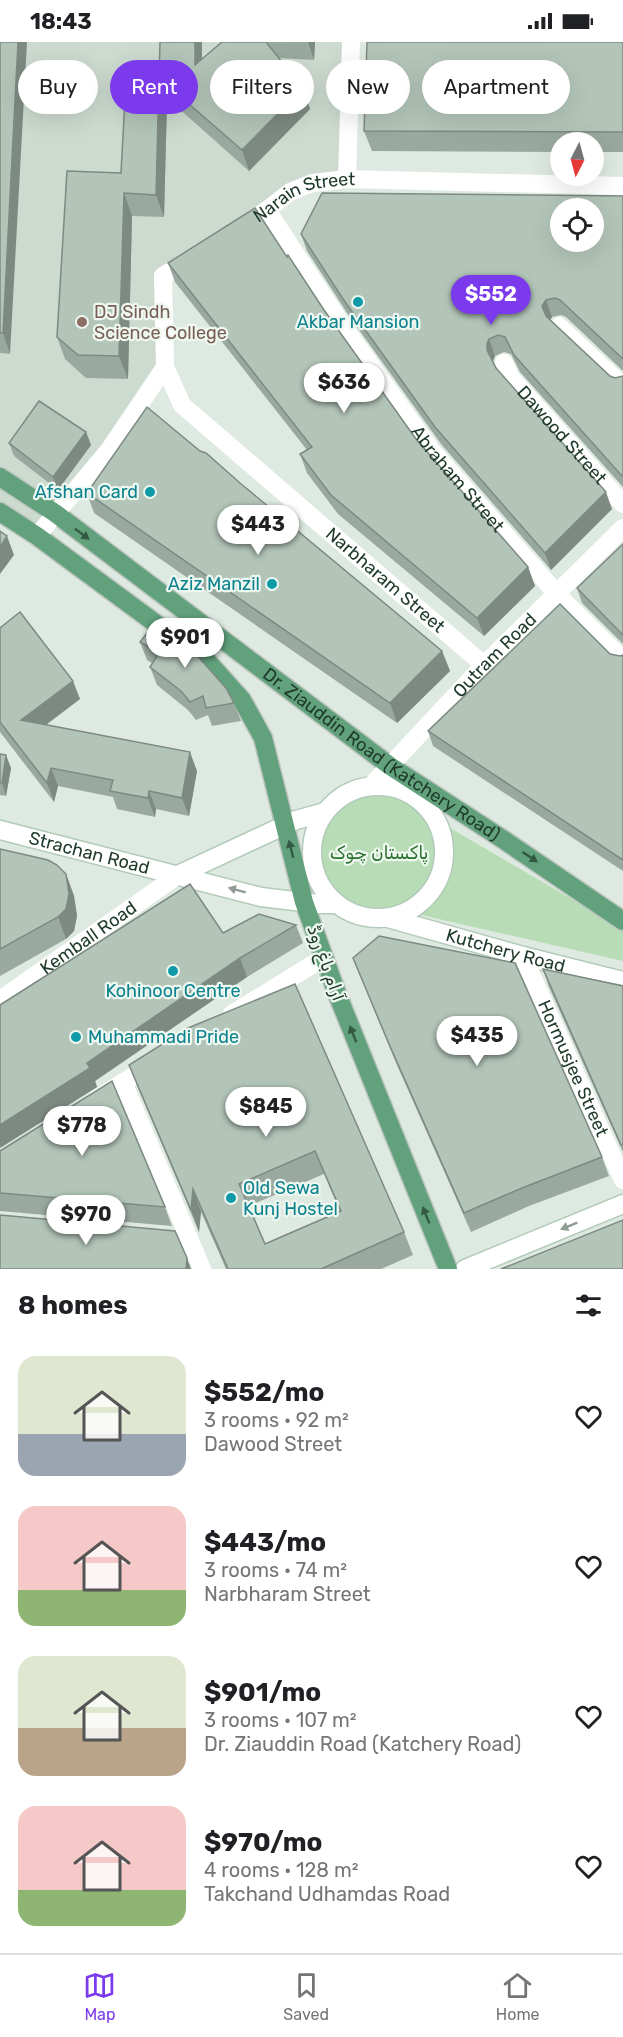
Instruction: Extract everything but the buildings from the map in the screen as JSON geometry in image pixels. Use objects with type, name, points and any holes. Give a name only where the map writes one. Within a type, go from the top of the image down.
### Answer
[{"type":"main road","name":"Dr. Ziauddin Road (Katchery Road)","points":[[0,477],[55,513],[390,766],[623,921]]},
{"type":"main road","points":[[0,512],[37,536]]},
{"type":"main road","name":"آرام باغ روڈ","points":[[37,536],[208,662],[242,699],[263,738],[304,902],[323,958],[448,1269]]},
{"type":"street","points":[[347,179],[351,42]]},
{"type":"street","name":"Narain Street","points":[[229,234],[290,192],[312,183],[347,179],[623,186]]},
{"type":"street","name":"Abraham Street","points":[[267,210],[340,322],[432,451],[556,593],[623,660]]},
{"type":"street","points":[[37,536],[109,450],[165,367],[163,276],[210,246]]},
{"type":"street","name":"Dawood Street","points":[[504,363],[511,378],[623,504]]},
{"type":"street","name":"Narbharam Street","points":[[165,367],[182,405],[484,666]]},
{"type":"street","name":"Outram Road","points":[[370,786],[484,666],[623,528]]},
{"type":"street","points":[[384,786],[405,791],[424,803],[438,821],[445,842],[444,864],[438,883],[425,900],[408,912],[388,918],[367,917],[345,910],[324,892],[312,862],[314,832],[325,812],[341,796],[362,787],[384,786]]},
{"type":"street","points":[[178,875],[284,825],[325,812]]},
{"type":"street","name":"Strachan Road","points":[[0,830],[261,897],[337,904]]},
{"type":"street","name":"Kemball Road","points":[[0,1000],[178,875]]},
{"type":"street","name":"Kutchery Road","points":[[388,918],[623,981]]},
{"type":"street","name":"Hormusjee Street","points":[[523,956],[623,1180]]},
{"type":"street","points":[[213,1026],[323,958]]},
{"type":"street","points":[[76,1113],[163,1058]]},
{"type":"street","points":[[123,1082],[202,1269]]},
{"type":"street","points":[[465,1269],[623,1204]]},
{"type":"street","points":[[166,1237],[190,1239]]},
{"type":"lane","points":[[559,324],[623,385]]},
{"type":"shaded area","name":"DJ Sindh Science College","points":[[0,42],[351,42],[350,60],[326,60],[326,114],[349,114],[347,179],[312,183],[163,276],[165,367],[37,536],[0,512]]},
{"type":"green space","name":"پاکستان چوک","points":[[369,786],[384,786],[414,798],[426,807],[438,821],[623,929],[623,961],[408,912],[372,918],[355,914],[344,908],[325,891],[319,880],[311,855],[313,834],[322,817],[344,796]]},
{"type":"place","name":"Akbar Mansion","points":[[358,302]]},
{"type":"place","name":"DJ Sindh Science College","points":[[82,322]]},
{"type":"place","name":"Afshan Card","points":[[150,492]]},
{"type":"place","name":"Aziz Manzil","points":[[272,584]]},
{"type":"place","name":"Kohinoor Centre","points":[[173,971]]},
{"type":"place","name":"Muhammadi Pride","points":[[76,1037]]},
{"type":"place","name":"Old Sewa Kunj Hostel","points":[[231,1198]]}]
